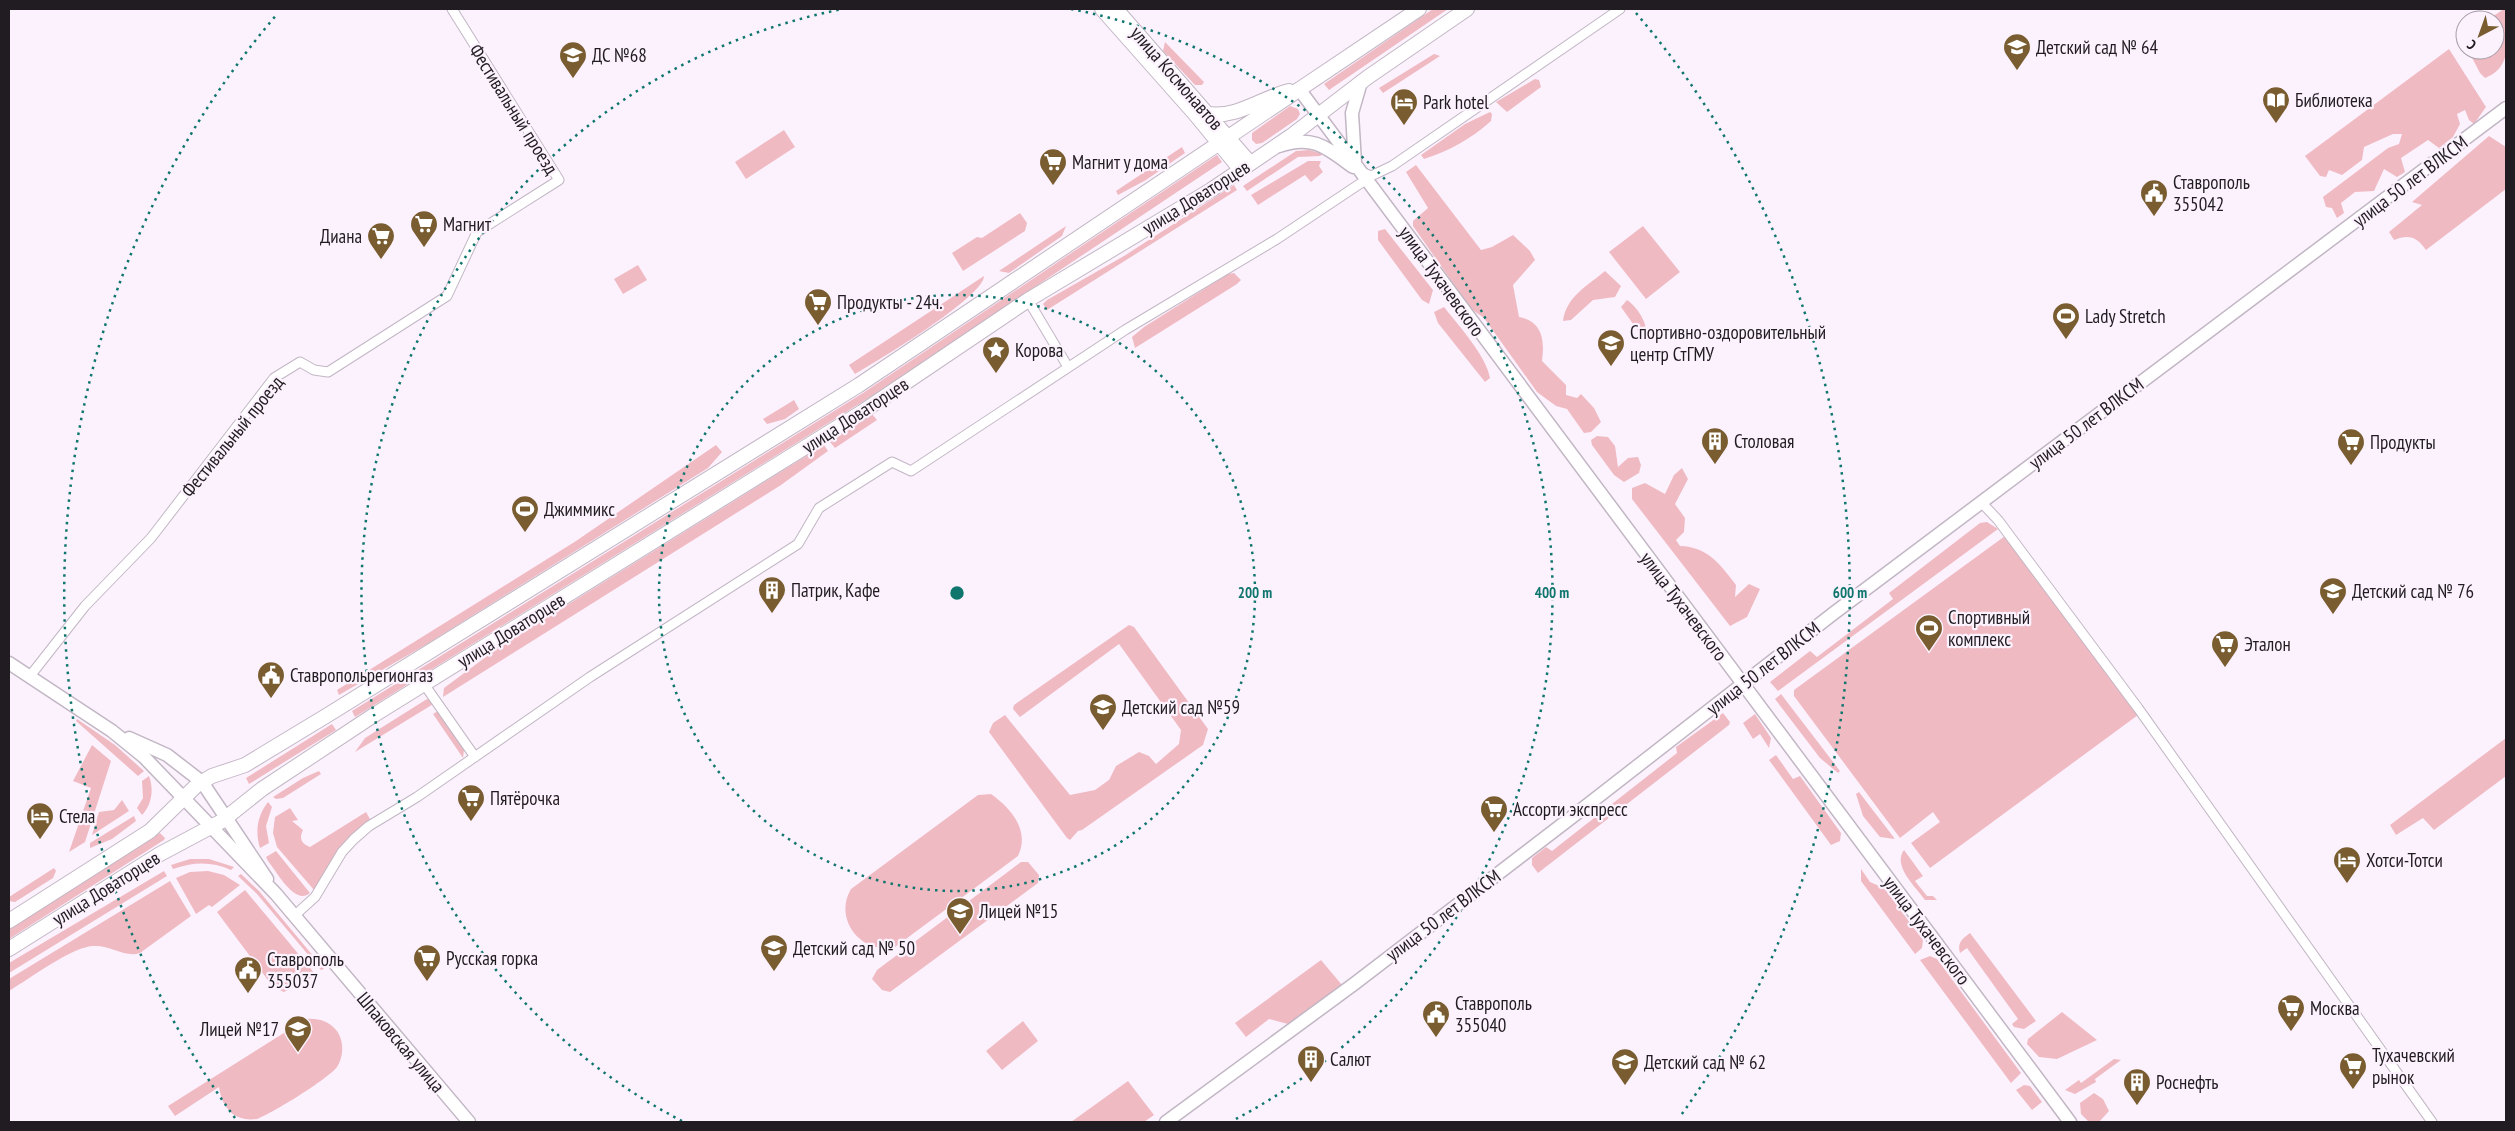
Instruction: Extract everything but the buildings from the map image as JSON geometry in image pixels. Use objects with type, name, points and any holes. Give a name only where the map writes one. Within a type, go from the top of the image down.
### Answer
[{"type":"main road","name":"улица Космонавтов","points":[[1102,9],[1204,117]]},
{"type":"main road","name":"улица Космонавтов","points":[[1116,9],[1204,117]]},
{"type":"main road","name":"улица Доваторцев","points":[[9,921],[150,831],[177,803],[207,779],[245,765],[265,753],[859,385],[1198,158],[1229,143],[1299,89],[1418,9]]},
{"type":"main road","name":"улица Доваторцев","points":[[9,949],[160,854],[205,831],[236,811],[262,788],[424,684],[862,412],[1028,300],[1246,167],[1319,115],[1361,82],[1467,9]]},
{"type":"main road","points":[[1204,117],[1233,113],[1278,94],[1299,89]]},
{"type":"main road","points":[[1204,117],[1229,143],[1246,167]]},
{"type":"main road","points":[[1198,158],[1204,141],[1204,117]]},
{"type":"street","name":"Фестивальный проезд","points":[[30,676],[85,606],[150,538],[274,378],[300,362],[314,370],[328,372],[447,296],[477,232],[559,180],[452,9]]},
{"type":"street","points":[[1274,148],[1302,142],[1320,144],[1371,176],[1392,166],[1620,9]]},
{"type":"street","points":[[1361,82],[1352,113],[1361,171]]},
{"type":"street","name":"улица Тухачевского","points":[[1299,89],[2070,1122]]},
{"type":"street","name":"улица 50 лет ВЛКСМ","points":[[1166,1122],[1354,984],[1981,502],[2506,108]]},
{"type":"street","points":[[294,916],[315,897],[342,852],[354,839],[590,677],[798,544],[819,508],[892,462],[911,471],[1068,367],[1277,239],[1361,171]]},
{"type":"street","points":[[1028,300],[1068,367]]},
{"type":"street","points":[[1981,502],[1998,520],[2138,708],[2432,1122]]},
{"type":"street","name":"Шпаковская улица","points":[[9,663],[112,731],[144,757],[244,863],[276,894],[469,1122]]},
{"type":"street","points":[[424,684],[475,757]]},
{"type":"street","name":"Шпаковская улица","points":[[112,731],[166,755],[207,779],[276,894]]},
{"type":"shaded area","points":[[1433,9],[1448,9],[1329,90],[1324,84]]},
{"type":"shaded area","points":[[2506,9],[2507,49],[2505,58],[2505,10],[2502,10]]},
{"type":"shaded area","points":[[1165,42],[1204,82],[1202,85],[1195,85],[1163,51]]},
{"type":"shaded area","points":[[2449,49],[2486,107],[2474,124],[2469,120],[2465,110],[2457,114],[2460,124],[2453,137],[2439,148],[2428,140],[2401,158],[2405,172],[2397,177],[2384,169],[2374,191],[2355,192],[2341,203],[2344,213],[2337,218],[2332,208],[2326,207],[2323,197],[2388,148],[2399,144],[2402,134],[2393,134],[2364,147],[2362,160],[2342,175],[2329,170],[2326,177],[2320,176],[2305,156]]},
{"type":"shaded area","points":[[1434,54],[1440,56],[1383,93],[1379,88]]},
{"type":"shaded area","points":[[2473,60],[2504,60],[2495,73],[2485,78]]},
{"type":"shaded area","points":[[1535,79],[1539,80],[1541,87],[1507,112],[1496,102]]},
{"type":"shaded area","points":[[1290,106],[1298,109],[1300,114],[1297,119],[1262,143],[1256,144],[1252,140],[1252,133]]},
{"type":"shaded area","points":[[1490,112],[1492,114],[1491,121],[1468,139],[1433,156],[1424,159],[1421,155],[1465,124]]},
{"type":"shaded area","points":[[784,130],[795,147],[746,179],[735,162]]},
{"type":"shaded area","points":[[2489,136],[2506,147],[2506,189],[2426,250],[2419,242],[2412,238],[2404,237],[2394,240],[2389,232],[2422,205],[2412,202]]},
{"type":"shaded area","points":[[1182,147],[1185,153],[1146,180],[1118,195],[1116,191]]},
{"type":"shaded area","points":[[1309,150],[1323,154],[1320,156],[1298,157],[1247,191],[1243,186],[1296,151]]},
{"type":"shaded area","points":[[1217,155],[1222,162],[867,399],[355,717],[352,711],[863,393]]},
{"type":"shaded area","points":[[1308,161],[1321,161],[1319,166],[1323,172],[1311,182],[1305,175],[1258,205],[1251,195]]},
{"type":"shaded area","points":[[1416,165],[1481,250],[1492,247],[1513,235],[1530,251],[1535,260],[1513,285],[1519,317],[1527,319],[1537,327],[1542,339],[1542,361],[1566,385],[1566,395],[1577,398],[1581,394],[1594,408],[1601,422],[1591,432],[1584,433],[1567,409],[1556,406],[1537,392],[1484,318],[1471,309],[1413,226],[1413,221],[1428,208],[1406,172]]},
{"type":"shaded area","points":[[1234,185],[1237,190],[1047,310],[1043,304],[1124,256]]},
{"type":"shaded area","points":[[1020,213],[1027,223],[1025,231],[963,271],[952,253],[977,237],[982,238]]},
{"type":"shaded area","points":[[1066,226],[1062,236],[1009,273],[999,271]]},
{"type":"shaded area","points":[[1643,226],[1680,272],[1646,299],[1609,252]]},
{"type":"shaded area","points":[[1385,229],[1433,290],[1429,304],[1422,300],[1378,240],[1378,231]]},
{"type":"shaded area","points":[[638,265],[647,280],[623,294],[614,279]]},
{"type":"shaded area","points":[[1605,271],[1621,286],[1615,297],[1593,300],[1571,320],[1563,321],[1568,305],[1578,293]]},
{"type":"shaded area","points":[[1234,273],[1241,280],[1237,284],[1135,348],[1132,337],[1144,327],[1228,274]]},
{"type":"shaded area","points":[[984,276],[979,286],[949,313],[855,374],[849,365]]},
{"type":"shaded area","points":[[1627,300],[1637,310],[1646,327],[1646,331],[1641,335],[1621,307]]},
{"type":"shaded area","points":[[1444,307],[1471,341],[1483,360],[1490,378],[1485,382],[1438,323],[1434,312]]},
{"type":"shaded area","points":[[794,400],[799,409],[785,419],[767,424],[763,419]]},
{"type":"shaded area","points":[[872,414],[877,420],[835,448],[830,442]]},
{"type":"shaded area","points":[[1597,436],[1608,437],[1615,446],[1618,467],[1628,458],[1638,457],[1641,465],[1639,473],[1624,482],[1614,475],[1592,445],[1591,440]]},
{"type":"shaded area","points":[[716,445],[722,452],[708,468],[427,644],[339,695],[337,690],[576,541]]},
{"type":"shaded area","points":[[824,445],[828,451],[781,485],[443,697],[444,688],[498,648]]},
{"type":"shaded area","points":[[1682,468],[1688,479],[1675,504],[1685,518],[1684,532],[1676,540],[1680,546],[1690,547],[1706,553],[1719,564],[1736,585],[1735,597],[1749,584],[1760,589],[1747,617],[1730,626],[1632,499],[1632,488],[1645,483],[1665,494],[1674,475]]},
{"type":"shaded area","points":[[1987,522],[1998,529],[1778,691],[1770,682],[1810,651],[1817,657],[1893,599],[1889,593],[1980,523]]},
{"type":"shaded area","points":[[2005,536],[2138,715],[1930,868],[1911,843],[1940,822],[1933,812],[1900,838],[1794,696],[1794,690]]},
{"type":"shaded area","points":[[1129,625],[1134,627],[1208,729],[1203,745],[1078,831],[1070,840],[989,732],[993,723],[1005,715],[1070,795],[1095,790],[1109,780],[1116,766],[1139,752],[1149,756],[1156,764],[1179,744],[1181,730],[1119,644],[1020,717],[1013,709],[1014,705]]},
{"type":"shaded area","points":[[1781,694],[1840,771],[1838,773],[1820,758],[1775,699]]},
{"type":"shaded area","points":[[427,699],[435,703],[355,752],[365,738]]},
{"type":"shaded area","points":[[438,711],[464,750],[463,758],[433,714]]},
{"type":"shaded area","points":[[1723,713],[1730,722],[1729,725],[1538,873],[1532,865],[1532,858],[1546,847],[1552,851],[1677,753],[1676,747]]},
{"type":"shaded area","points":[[1755,714],[1771,738],[1769,748],[1760,734],[1753,739],[1743,723]]},
{"type":"shaded area","points":[[77,719],[115,745],[144,771],[138,776],[76,721]]},
{"type":"shaded area","points":[[332,724],[336,730],[249,784],[246,778]]},
{"type":"shaded area","points":[[2506,738],[2506,776],[2434,830],[2423,818],[2396,835],[2390,825]]},
{"type":"shaded area","points":[[92,745],[111,761],[85,842],[69,852],[91,788],[73,781]]},
{"type":"shaded area","points":[[1776,755],[1793,779],[1800,776],[1841,833],[1840,841],[1831,845],[1769,760]]},
{"type":"shaded area","points":[[319,771],[321,774],[283,798],[276,799],[273,797],[303,778]]},
{"type":"shaded area","points":[[149,776],[151,797],[148,807],[142,815],[137,808],[143,798],[142,781]]},
{"type":"shaded area","points":[[1859,792],[1895,839],[1880,837],[1863,816],[1856,794]]},
{"type":"shaded area","points":[[991,794],[1006,806],[1017,821],[1022,838],[1018,856],[895,947],[871,946],[861,940],[848,923],[846,900],[851,889],[978,795]]},
{"type":"shaded area","points":[[122,800],[129,811],[92,835],[99,812],[114,810]]},
{"type":"shaded area","points":[[268,802],[272,807],[266,826],[269,843],[260,848],[258,836],[259,818]]},
{"type":"shaded area","points":[[290,808],[298,820],[292,821],[303,830],[302,840],[310,847],[366,812],[370,819],[339,848],[314,890],[277,847],[273,833],[275,817]]},
{"type":"shaded area","points":[[134,816],[136,821],[112,839],[90,848],[90,843]]},
{"type":"shaded area","points":[[160,833],[165,838],[164,840],[9,939],[9,929]]},
{"type":"shaded area","points":[[1904,850],[1923,876],[1915,881],[1927,896],[1933,896],[1937,900],[1925,900],[1907,876],[1901,863],[1901,856]]},
{"type":"shaded area","points":[[276,851],[310,893],[304,896],[298,895],[281,879],[266,857]]},
{"type":"shaded area","points":[[190,859],[209,859],[234,867],[231,870],[216,865],[202,864],[173,869],[171,865]]},
{"type":"shaded area","points":[[1021,862],[1028,862],[1039,875],[1038,883],[890,992],[882,990],[872,979],[877,970]]},
{"type":"shaded area","points":[[54,868],[56,871],[53,878],[15,902],[9,901],[9,897]]},
{"type":"shaded area","points":[[1861,869],[1870,882],[1884,888],[1923,940],[1922,948],[1915,954],[1861,881]]},
{"type":"shaded area","points":[[164,871],[167,876],[9,973],[9,963]]},
{"type":"shaded area","points":[[208,871],[224,875],[240,885],[212,907],[209,905],[196,914],[176,878],[190,872]]},
{"type":"shaded area","points":[[241,874],[259,891],[324,969],[321,970],[257,894],[238,876]]},
{"type":"shaded area","points":[[170,881],[191,916],[140,953],[123,953],[100,946],[85,947],[63,957],[9,991],[9,979]]},
{"type":"shaded area","points":[[245,890],[316,975],[284,992],[273,987],[217,912]]},
{"type":"shaded area","points":[[1970,933],[2036,1021],[2024,1029],[2014,1027],[2012,1024],[2018,1019],[1967,948],[1960,953],[1959,946],[1961,942]]},
{"type":"shaded area","points":[[1930,956],[1937,959],[2021,1073],[2011,1083],[1920,960]]},
{"type":"shaded area","points":[[1321,960],[1342,985],[1288,1024],[1269,1019],[1246,1037],[1235,1023]]},
{"type":"shaded area","points":[[2062,1012],[2097,1040],[2057,1059],[2039,1057],[2027,1044],[2028,1039]]},
{"type":"shaded area","points":[[306,1019],[323,1021],[334,1028],[341,1039],[342,1053],[337,1067],[332,1072],[299,1096],[257,1119],[242,1118],[230,1112],[223,1101],[219,1087],[175,1116],[168,1106]]},
{"type":"shaded area","points":[[1023,1021],[1038,1041],[1002,1070],[986,1051]]},
{"type":"shaded area","points":[[2114,1059],[2121,1060],[2095,1079],[2096,1082],[2075,1094],[2065,1090],[2079,1080],[2081,1083]]},
{"type":"shaded area","points":[[1128,1081],[1154,1115],[1144,1122],[1071,1122]]},
{"type":"shaded area","points":[[2024,1085],[2030,1086],[2042,1102],[2032,1110],[2016,1090]]},
{"type":"shaded area","points":[[2094,1093],[2103,1099],[2109,1111],[2099,1122],[2089,1122],[2081,1114],[2080,1103]]},
{"type":"place","name":"Детский сад № 64","points":[[2017,71]]},
{"type":"place","name":"ДС №68","points":[[573,79]]},
{"type":"place","name":"Библиотека","points":[[2276,124]]},
{"type":"place","name":"Park hotel","points":[[1404,126]]},
{"type":"place","name":"Магнит у дома","points":[[1053,186]]},
{"type":"place","name":"Ставрополь 355042","points":[[2154,217]]},
{"type":"place","name":"Магнит","points":[[424,248]]},
{"type":"place","name":"Диана","points":[[381,260]]},
{"type":"place","name":"Продукты - 24ч.","points":[[818,326]]},
{"type":"place","name":"Lady Stretch","points":[[2066,340]]},
{"type":"place","name":"Спортивно-оздоровительный центр СтГМУ","points":[[1611,367]]},
{"type":"place","name":"Корова","points":[[996,374]]},
{"type":"place","name":"Столовая","points":[[1715,465]]},
{"type":"place","name":"Продукты","points":[[2351,466]]},
{"type":"place","name":"Джиммикс","points":[[525,533]]},
{"type":"place","name":"Патрик, Кафе","points":[[772,614]]},
{"type":"place","name":"Детский сад № 76","points":[[2333,615]]},
{"type":"place","name":"Спортивный комплекс","points":[[1929,652]]},
{"type":"place","name":"Эталон","points":[[2225,668]]},
{"type":"place","name":"Ставропольрегионгаз","points":[[271,699]]},
{"type":"place","name":"Детский сад №59","points":[[1103,731]]},
{"type":"place","name":"Пятёрочка","points":[[471,822]]},
{"type":"place","name":"Ассорти экспресс","points":[[1494,833]]},
{"type":"place","name":"Стела","points":[[40,840]]},
{"type":"place","name":"Хотси-Тотси","points":[[2347,884]]},
{"type":"place","name":"Лицей №15","points":[[960,935]]},
{"type":"place","name":"Детский сад № 50","points":[[774,972]]},
{"type":"place","name":"Русская горка","points":[[427,982]]},
{"type":"place","name":"Ставрополь 355037","points":[[248,994]]},
{"type":"place","name":"Москва","points":[[2291,1032]]},
{"type":"place","name":"Ставрополь 355040","points":[[1436,1038]]},
{"type":"place","name":"Лицей №17","points":[[298,1053]]},
{"type":"place","name":"Салют","points":[[1311,1083]]},
{"type":"place","name":"Детский сад № 62","points":[[1625,1086]]},
{"type":"place","name":"Тухачевский рынок","points":[[2353,1090]]},
{"type":"place","name":"Роснефть","points":[[2137,1106]]}]
